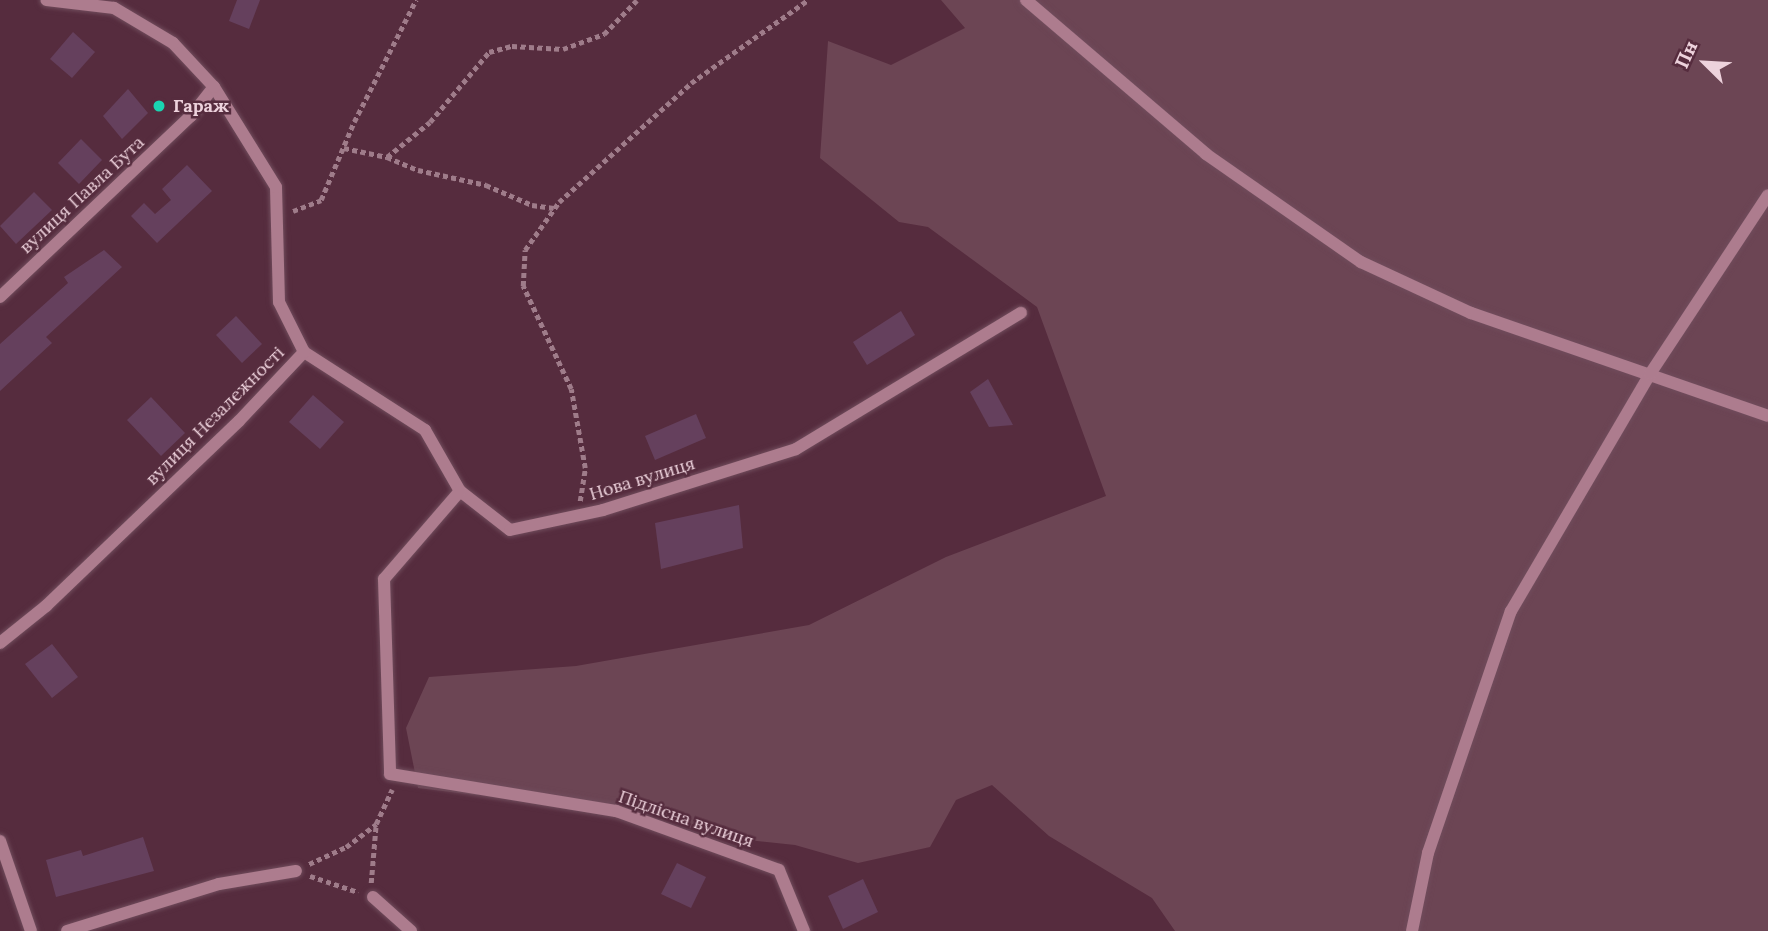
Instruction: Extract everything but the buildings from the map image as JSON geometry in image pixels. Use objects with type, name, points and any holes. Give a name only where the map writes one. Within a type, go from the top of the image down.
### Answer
[{"type":"street","name":"вулиця Незалежності","points":[[0,643],[46,606],[304,352],[279,302],[276,187],[214,87],[173,43],[114,8],[46,0]]},
{"type":"street","points":[[1026,0],[1206,154],[1361,262],[1471,313],[1768,416]]},
{"type":"street","name":"вулиця Павла Бута","points":[[0,297],[191,116],[214,87]]},
{"type":"street","points":[[1412,931],[1428,853],[1511,611],[1650,374],[1768,195]]},
{"type":"street","name":"Нова вулиця","points":[[304,352],[425,430],[460,491],[510,530],[578,516],[796,449],[1021,313]]},
{"type":"street","points":[[390,774],[384,579],[460,491]]},
{"type":"street","name":"Підлісна вулиця","points":[[390,774],[615,811],[779,870],[804,931]]},
{"type":"street","points":[[0,841],[31,931]]},
{"type":"street","points":[[67,931],[219,884],[296,871]]},
{"type":"street","points":[[373,897],[411,931]]},
{"type":"path","points":[[276,205],[297,212],[321,200],[416,0]]},
{"type":"path","points":[[387,157],[430,122],[489,52],[512,46],[564,49],[604,34],[636,0]]},
{"type":"path","points":[[578,516],[585,468],[571,390],[523,286],[525,250],[554,208],[691,83],[808,0]]},
{"type":"path","points":[[344,148],[387,157],[418,170],[486,185],[532,205],[554,208]]},
{"type":"path","points":[[296,871],[373,897],[371,848],[376,824],[393,794],[390,774]]},
{"type":"path","points":[[296,871],[346,847],[376,824]]},
{"type":"shaded area","points":[[941,0],[1768,0],[1768,931],[1175,931],[1152,898],[1049,836],[992,785],[956,800],[930,847],[858,863],[795,845],[712,836],[665,819],[557,795],[499,786],[476,795],[418,788],[406,728],[429,677],[576,666],[809,625],[946,557],[1106,496],[1037,307],[928,227],[899,222],[820,158],[828,41],[891,65],[965,28]]},
{"type":"place","name":"Гараж","points":[[159,106]]}]
